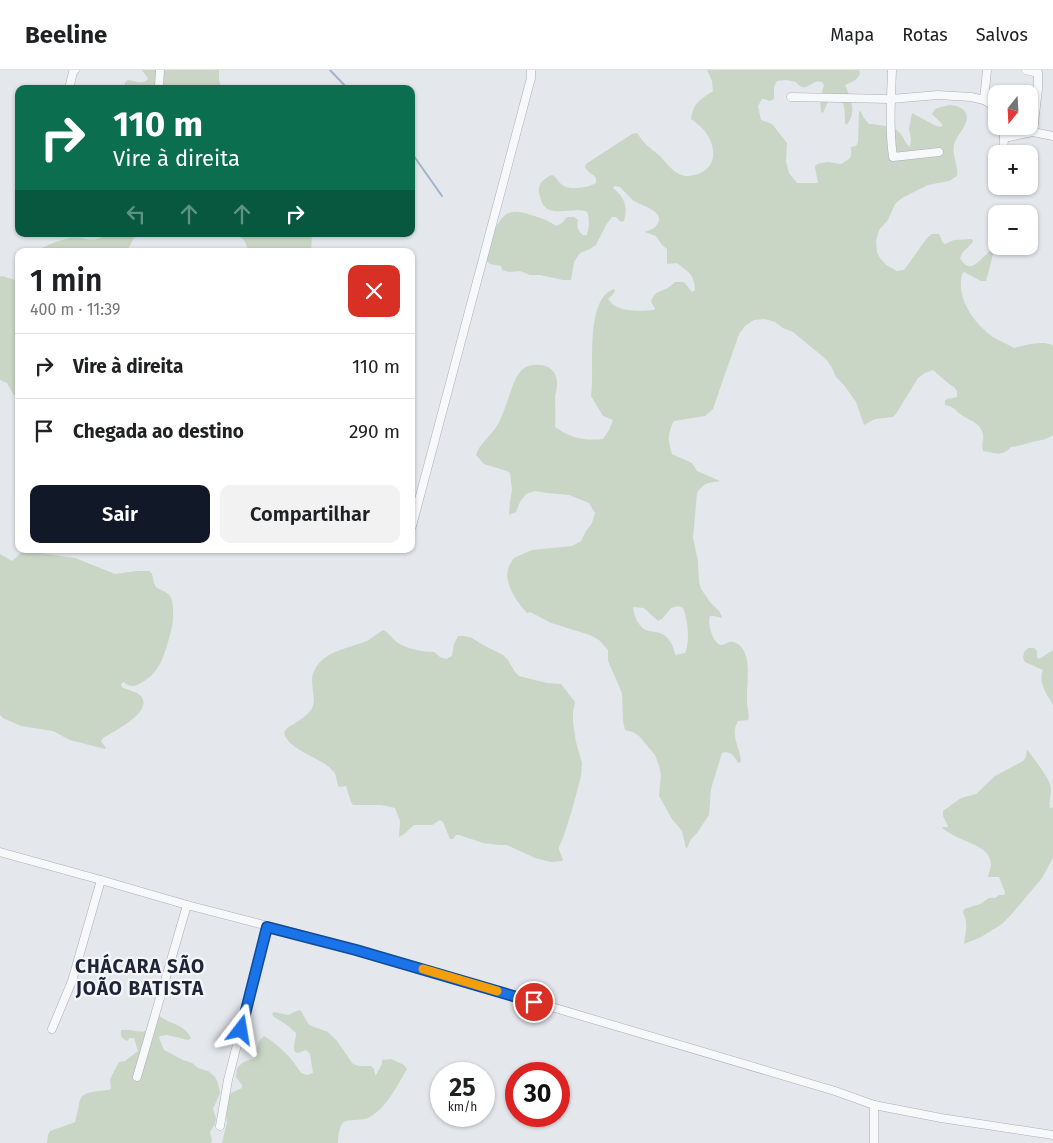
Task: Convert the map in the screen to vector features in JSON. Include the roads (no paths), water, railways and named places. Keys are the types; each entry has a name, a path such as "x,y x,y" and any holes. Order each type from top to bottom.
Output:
{"street":[{"path":"70,85 75,70"},
{"path":"159,85 160,70"},
{"path":"415,515 529,87 531,70"},
{"path":"892,70 890,99 893,157 939,152"},
{"path":"984,100 987,70"},
{"path":"1026,70 1038,73 1038,85"},
{"path":"791,97 890,99 938,95 972,97 988,102"},
{"path":"1038,133 1053,136"},
{"path":"1004,135 1004,145"},
{"path":"1004,138 1018,135"},
{"path":"0,852 186,905 356,950 835,1091 874,1105 941,1118 1053,1135"},
{"path":"52,1029 72,981 101,880"},
{"path":"137,1077 186,905"},
{"path":"220,1126 228,1080 267,927"},
{"path":"874,1105 874,1143"}],"waterway":[{"path":"330,70 344,85"},
{"path":"415,158 442,196"}],"district":[{"name":"CHÁCARA SÃO JOÃO BATISTA","path":"140,977"}]}
